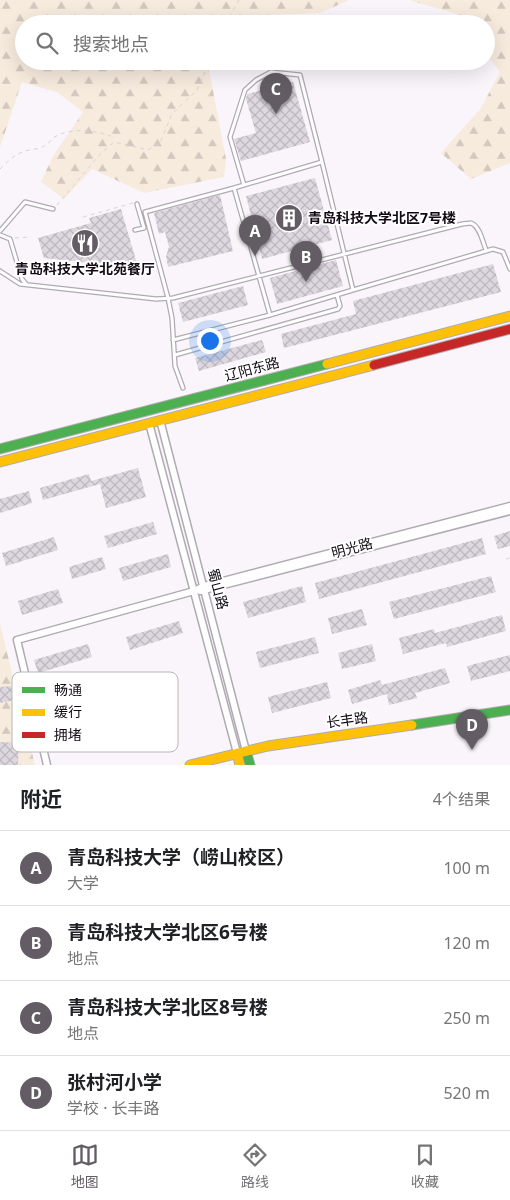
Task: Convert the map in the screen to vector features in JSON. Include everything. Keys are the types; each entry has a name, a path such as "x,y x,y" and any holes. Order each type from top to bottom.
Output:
{"main road":[{"name":"辽阳东路","path":"0,449 510,316"},
{"name":"辽阳东路","path":"0,462 510,329"},
{"name":"长丰路","path":"190,765 268,746 510,710"},
{"name":"蜀山路","path":"246,751 250,765"},
{"name":"蜀山路","path":"237,753 240,765"}],"street":[{"name":"蜀山路","path":"160,420 246,751"},
{"name":"蜀山路","path":"150,423 237,753"},
{"name":"明光路","path":"24,672 16,640 510,506"},
{"name":"明光路","path":"204,588 510,511"},
{"name":"明光路","path":"44,752 47,765"}],"lane":[{"path":"244,185 230,138 245,90 256,80 271,72 300,75 353,290"},
{"path":"183,388 175,366 172,318 168,298 145,212 322,162"},
{"path":"234,188 270,315"},
{"path":"26,284 22,279 10,239 0,233 25,202 53,209"},
{"path":"134,230 144,228 138,204"},
{"path":"0,271 13,280 26,284 146,298 173,298 471,223 478,229 486,250"},
{"path":"174,340 270,315 486,250 493,249 503,252 510,269"},
{"path":"174,355 338,309 340,306 336,295"}],"path":[{"path":"230,15 239,0"},
{"path":"53,209 101,153 114,142 148,150 160,143 172,114 196,90 206,70"},
{"path":"0,169 16,154 45,146 54,138 64,134 77,131 91,131 111,136"},
{"path":"83,217 132,202 138,204"},
{"path":"10,239 30,237"},
{"path":"506,559 510,558"}],"green space":[{"path":"0,0 349,0 320,13 266,15 15,15 15,70 209,70 226,159 224,177 144,193 92,169 64,199 41,182 53,156 83,112 57,92 22,82 0,147"},
{"path":"409,0 510,0 510,163 471,179 441,153 481,108 500,72 495,66 495,15 457,14"},
{"path":"0,624 12,672 12,752 32,752 35,765 0,765"}],"building":[{"path":"293,82 310,142 241,161 234,139 256,133 246,99 247,94"},
{"name":"青岛科技大学北区7号楼","path":"315,178 332,240 262,259 246,196"},
{"path":"220,195 233,251 168,267 166,256 169,247 165,232 159,234 154,213"},
{"name":"青岛科技大学北苑餐厅","path":"121,209 138,267 105,277 101,264 44,258 38,238 91,223 89,218"},
{"path":"336,260 343,286 277,304 270,278"},
{"path":"493,264 501,292 284,348 281,334 356,314 353,301"},
{"path":"243,286 248,305 183,322 178,303"},
{"path":"262,340 266,352 199,371 195,358"},
{"path":"138,468 146,497 106,508 100,484 43,500 40,488 89,474 91,481"},
{"path":"29,491 32,503 0,513 0,499"},
{"path":"153,522 157,534 108,548 104,536"},
{"path":"510,531 510,546 498,549 494,536"},
{"path":"54,537 58,550 6,566 2,553"},
{"path":"482,538 486,554 319,599 315,583"},
{"path":"168,554 171,567 123,581 119,568"},
{"path":"102,557 106,569 72,579 69,567"},
{"path":"491,576 496,592 394,619 389,602"},
{"path":"302,586 306,602 248,618 243,602"},
{"path":"58,589 63,603 22,615 18,601"},
{"path":"362,609 367,625 332,634 328,618"},
{"path":"502,615 506,631 447,647 446,643 403,654 399,638 434,629 435,633"},
{"path":"179,621 183,633 130,650 126,637"},
{"path":"315,637 319,653 260,668 256,652"},
{"path":"88,644 92,657 41,672 38,672 34,660"},
{"path":"372,644 376,661 342,669 338,653"},
{"path":"510,655 510,671 471,681 467,666"},
{"path":"445,668 450,683 415,693 417,698 389,705 387,694 352,704 348,690 380,680 382,685"},
{"path":"327,682 331,698 272,713 268,697"},
{"path":"11,686 12,700 0,703 0,687"},
{"path":"0,742 12,743 12,752 19,752 18,765 0,765"}],"traffic: fast":[{"path":"0,449 327,364"},
{"path":"412,725 510,710"},
{"path":"246,751 250,765"}],"traffic: slow":[{"path":"327,364 510,316"},
{"path":"0,462 374,365"},
{"path":"190,765 268,746 412,725"},
{"path":"237,753 240,765"}],"traffic: jam":[{"path":"374,365 510,329"}],"place":[{"name":"青岛科技大学北区8号楼","path":"276,114"},
{"name":"青岛科技大学北区7号楼","path":"289,218"},
{"name":"青岛科技大学北苑餐厅","path":"85,243"},
{"name":"青岛科技大学（崂山校区）","path":"255,256"},
{"name":"青岛科技大学北区6号楼","path":"306,282"},
{"name":"张村河小学","path":"472,750"}]}
